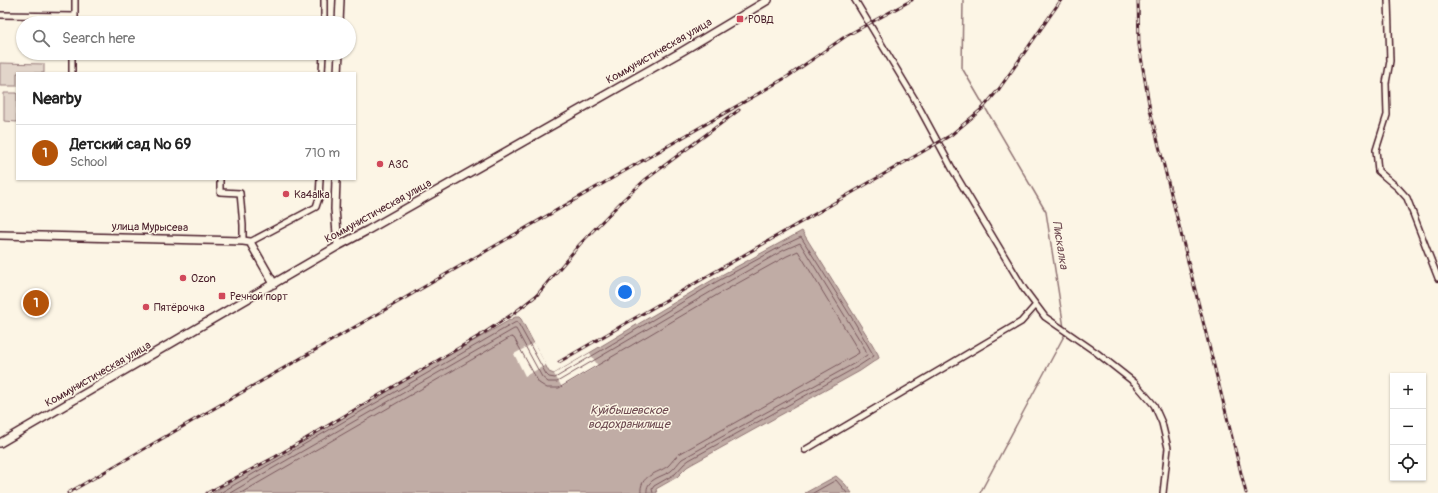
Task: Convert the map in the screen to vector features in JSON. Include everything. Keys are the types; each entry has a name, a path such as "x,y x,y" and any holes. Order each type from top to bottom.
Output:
{"main road":[{"path":"339,16 340,0"},
{"name":"Коммунистическая улица","path":"0,443 338,246 644,73 768,0"},
{"path":"338,72 339,60"},
{"path":"336,180 335,209 338,246"},
{"name":"улица Мурысева","path":"0,235 250,242"},
{"path":"250,242 274,284"}],"street":[{"path":"0,15 75,16 75,0"},
{"path":"324,0 324,16"},
{"path":"855,0 914,98 954,172 1024,289 1045,317 1097,353 1135,383 1154,405 1162,423 1168,448 1163,493"},
{"path":"1388,0 1390,61 1386,83 1387,115 1376,150 1378,171 1407,198 1438,278"},
{"path":"72,60 72,72"},
{"path":"322,72 323,60"},
{"path":"220,180 220,192 240,193 243,241"},
{"path":"250,242 316,207 319,198 320,180"},
{"path":"805,450 1021,322 1036,305"}],"shaded area":[{"path":"0,63 44,64 44,72 16,72 16,86 0,86"},
{"path":"4,93 16,93 16,122 4,121"}],"water":[{"name":"Куйбышевское водохранилище","path":"802,231 871,342 879,358 860,371 687,467 677,477 656,489 657,493 212,493 515,317 519,317 521,319 549,372 554,374 714,279"},
{"path":"836,476 852,493 805,493"}],"pier":[{"path":"534,343 546,365 525,376 514,354"},
{"path":"590,353 598,366 562,387 554,374"}],"waterway":[{"name":"Пискалка","path":"963,0 962,68 1046,212 1064,328"},
{"name":"Пискалка","path":"980,493 1065,334"}],"railway":[{"path":"68,493 787,77 846,36 912,0"},
{"path":"559,362 951,135 983,108 999,89 1061,0"},
{"path":"1138,0 1139,45 1150,110 1246,493"},
{"path":"207,493 275,457 484,333 514,313 537,295 580,244 645,180 739,110"}],"place":[{"name":"РОВД","path":"740,19"},
{"name":"АЗС","path":"380,164"},
{"name":"Ka4alka","path":"286,194"},
{"name":"Ozon","path":"183,278"},
{"name":"Речной порт","path":"222,296"},
{"name":"Детский сад № 69","path":"36,303"},
{"name":"Пятёрочка","path":"146,307"}]}
